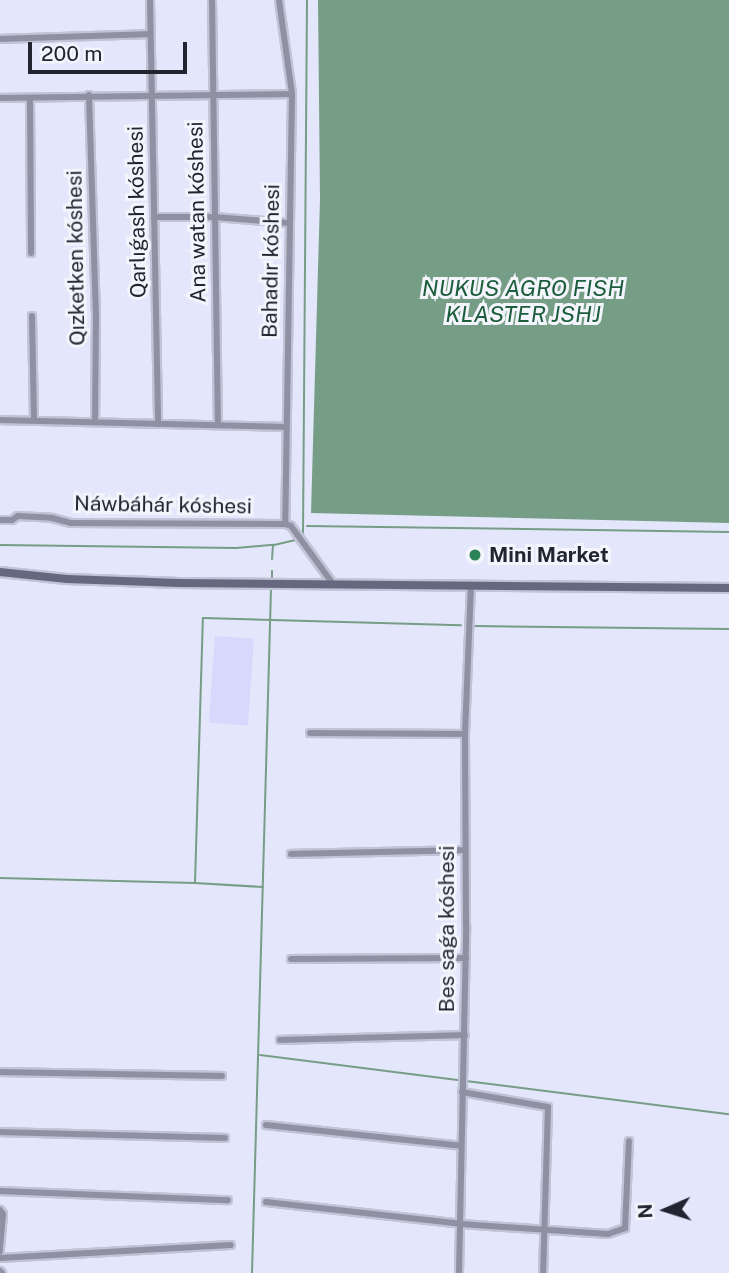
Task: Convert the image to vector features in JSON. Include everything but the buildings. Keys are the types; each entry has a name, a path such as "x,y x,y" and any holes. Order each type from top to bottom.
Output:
{"main road":[{"path":"0,572 68,579 293,584 729,588"}],"street":[{"name":"Qarlıǵash kóshesi","path":"150,0 158,424"},
{"name":"Ana watan kóshesi","path":"212,0 218,424"},
{"name":"Bahadır kóshesi","path":"279,0 292,94 285,524"},
{"path":"0,39 150,34"},
{"path":"0,98 292,94"},
{"name":"Qızketken kóshesi","path":"89,95 96,313 95,421"},
{"path":"30,98 31,253"},
{"path":"154,217 214,217 289,223"},
{"path":"32,316 34,420"},
{"path":"0,420 286,427"},
{"name":"Náwbáhár kóshesi","path":"0,520 12,520 18,516 71,523 285,524"},
{"path":"285,524 291,526 333,584"},
{"name":"Bes saǵa kóshesi","path":"459,1273 466,958 465,734 471,585"},
{"path":"310,733 465,734"},
{"path":"291,854 465,850"},
{"path":"291,959 466,958"},
{"path":"280,1040 465,1035"},
{"path":"0,1072 222,1076"},
{"path":"462,1092 548,1107 543,1273"},
{"path":"266,1125 461,1146"},
{"path":"0,1132 225,1138"},
{"path":"266,1202 461,1224 608,1234 625,1228 629,1141"},
{"path":"0,1191 228,1200"},
{"path":"0,1210 3,1214 0,1252"},
{"path":"0,1258 231,1245"}],"shaded area":[{"path":"215,636 254,639 248,726 209,723"}],"water":[{"name":"NUKUS AGRO FISH KLASTER JSHJ","path":"318,0 729,0 729,523 311,513 320,199"}],"waterway":[{"path":"303,533 307,0"},
{"path":"307,526 729,532"},
{"path":"274,545 295,540"},
{"path":"0,545 236,548 273,545 272,559"},
{"path":"272,571 272,579"},
{"path":"252,1273 271,588"},
{"path":"0,878 195,883 203,618 461,625"},
{"path":"474,626 729,629"},
{"path":"195,883 263,887"},
{"path":"260,1055 459,1080"},
{"path":"466,1081 729,1114"}],"place":[{"name":"Mini Market","path":"475,555"}]}
